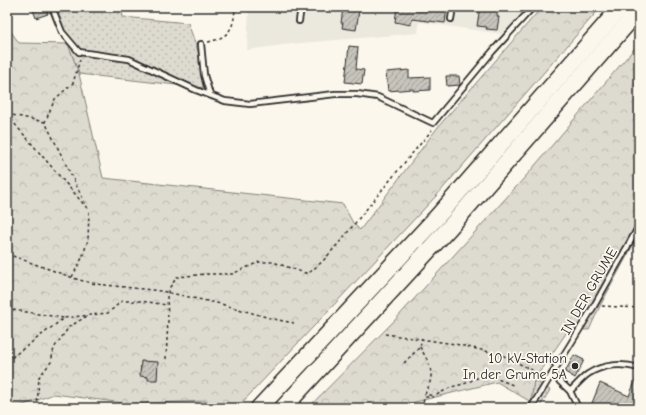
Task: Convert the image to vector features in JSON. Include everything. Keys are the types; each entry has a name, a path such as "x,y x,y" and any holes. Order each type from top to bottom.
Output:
{"highway":[{"path":"259,408 431,223 621,7"},
{"path":"283,408 449,228 639,10"}],"lane":[{"path":"52,7 62,32 79,52 129,59 196,90 225,101 250,104 336,94 357,94 378,97 433,123 492,52 533,7"},
{"path":"299,21 301,7"},
{"path":"451,19 453,7"},
{"path":"201,44 204,74 210,95"},
{"name":"IN DER GRUME","path":"531,408 594,306 639,226"},
{"path":"551,361 557,365"},
{"path":"570,391 587,375 597,369 610,365 622,365 639,368"},
{"path":"552,374 570,391 578,408"}],"path":[{"path":"201,44 218,40 229,33 234,20 235,7"},
{"path":"45,122 55,99 73,83 82,52"},
{"path":"7,114 45,122"},
{"path":"7,114 90,211"},
{"path":"45,122 90,211 88,240 82,258 72,277"},
{"path":"166,359 168,321 167,293 177,277 206,274 232,274 259,262 274,262 305,274 310,272 323,261 338,244 432,131 433,123"},
{"path":"7,254 72,277 106,286 157,291 221,304 273,319 294,323"},
{"path":"7,309 64,318 108,313 122,300 167,305"},
{"path":"594,306 639,308"},
{"path":"37,408 38,377 51,362 54,348 69,327 89,315"},
{"path":"7,361 64,318"},
{"path":"384,334 422,338 502,355 534,371 548,381"},
{"path":"404,363 420,348 422,338"},
{"path":"420,348 431,368 432,374 425,394 433,397"},
{"path":"421,408 425,397 433,397 451,387 464,384 477,378 492,377 513,385"}],"shaded area":[{"path":"249,7 528,7 502,34 419,22 418,33 290,44 247,50"}],"green space":[{"path":"54,7 121,7 123,17 188,23 199,54 203,88 79,74"},
{"path":"542,7 601,7 437,195 237,408 204,408 206,401 131,404 54,394 15,408 7,408 7,26 19,43 68,44 79,74 103,178 343,204 353,223 360,230 438,127"},
{"path":"639,43 639,234 600,306 589,330 569,329 534,380 531,402 497,382 396,408 308,408 394,321 526,176"},
{"path":"534,380 550,390 539,408 527,408 531,402"}],"building":[{"path":"32,7 45,7 48,14 36,18"},
{"path":"397,7 425,10 426,7 447,7 445,23 412,19 411,25 395,22"},
{"path":"480,7 498,7 497,16 499,17 497,30 477,26"},
{"path":"343,8 359,11 356,30 342,28 343,23 341,23"},
{"path":"349,46 358,47 356,69 364,70 362,84 345,82"},
{"path":"409,70 409,78 430,77 430,90 413,91 413,89 388,91 386,72"},
{"path":"446,76 459,76 460,85 447,86"},
{"name":"10 kV-Station In der Grume 5A","path":"574,355 584,360 575,378 565,372"},
{"path":"141,361 158,362 157,380 148,380 148,377 140,376"},
{"path":"639,372 639,408 590,408 600,383 629,396"}],"place":[{"name":"10 kV-Station In der Grume 5A","path":"575,366"}]}
